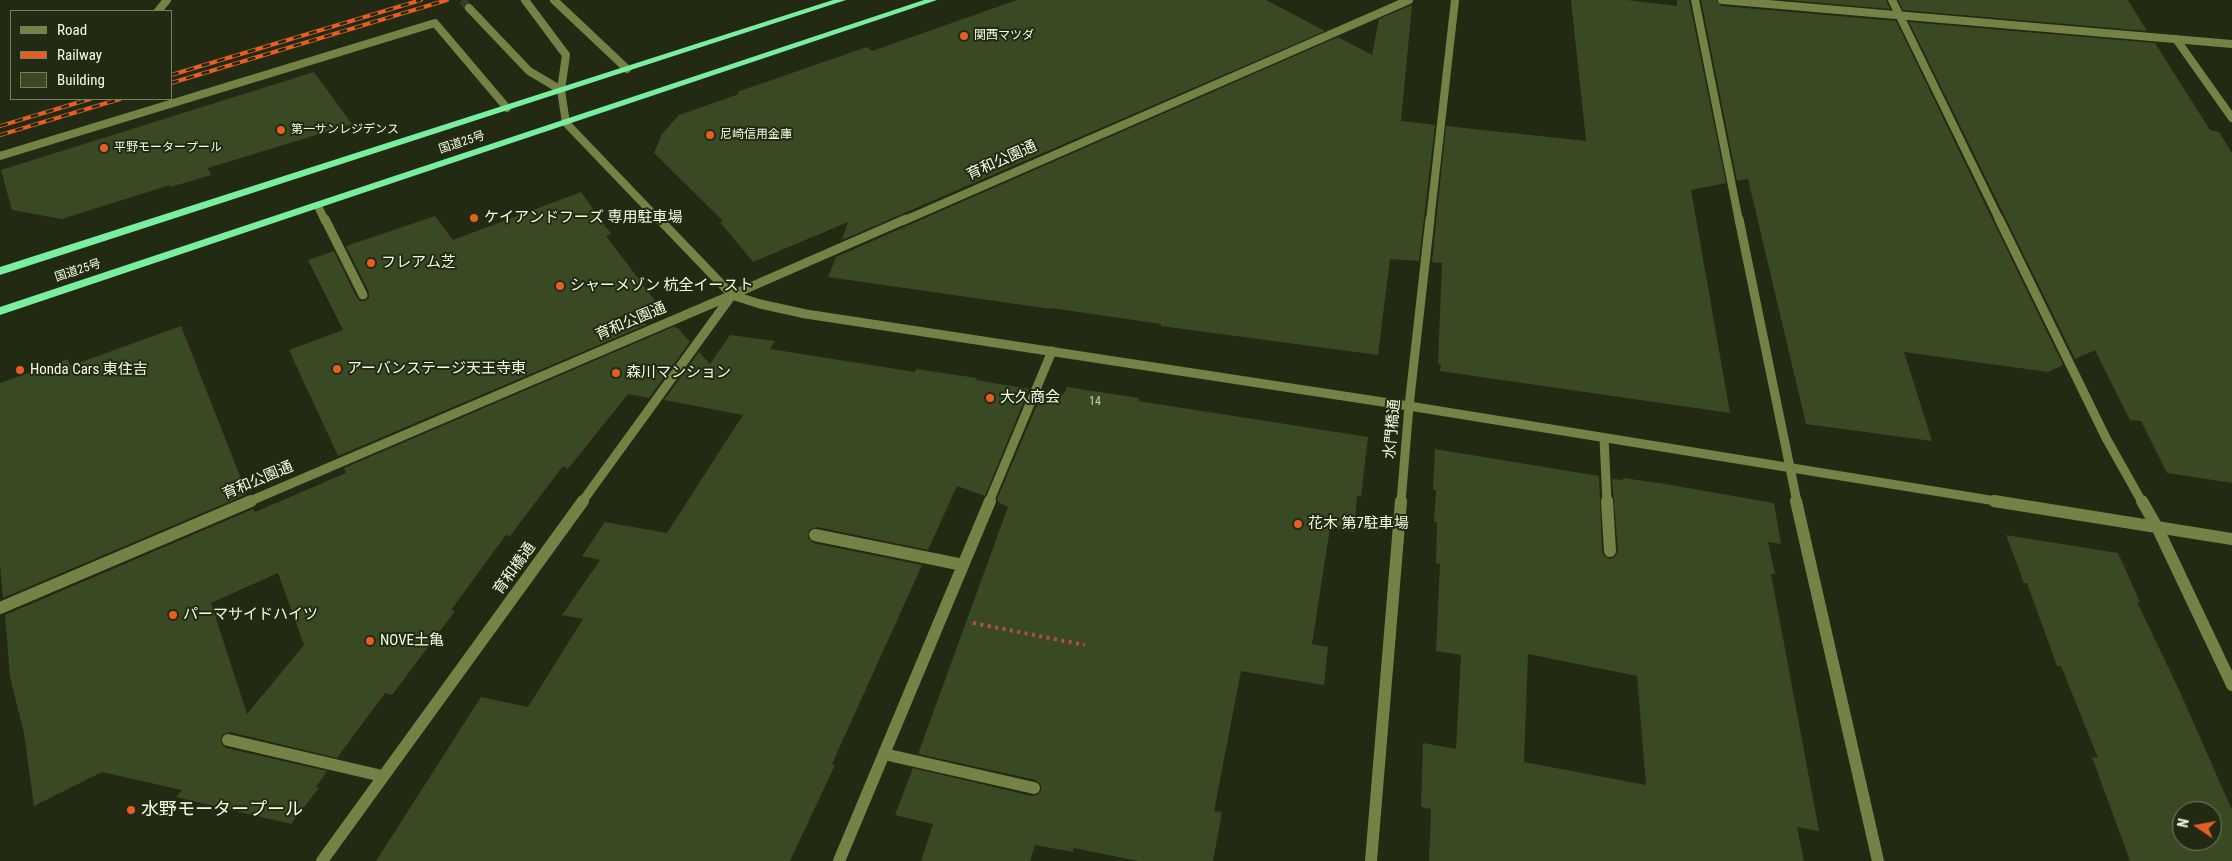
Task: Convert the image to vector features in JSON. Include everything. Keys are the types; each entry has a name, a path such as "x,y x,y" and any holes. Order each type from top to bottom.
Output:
{"highway":[{"name":"国道25号","path":"0,271 842,0"},
{"name":"国道25号","path":"0,311 933,0"}],"street":[{"path":"525,0 566,55 561,90 566,123 732,295 760,304 806,314 1409,406 2232,540"},
{"path":"554,0 627,69"},
{"name":"育和公園通","path":"0,608 732,295 1409,0"},
{"name":"水門橋通","path":"1371,861 1409,406 1455,0"},
{"path":"1695,0 1789,468 1878,861"},
{"path":"1722,0 2232,44"},
{"path":"1892,0 2106,438 2158,528 2232,685"},
{"path":"469,8 529,71 561,90"},
{"path":"0,156 435,23 506,108"},
{"path":"2176,39 2232,118"},
{"path":"318,206 363,295"},
{"name":"育和橋通","path":"322,861 732,295"},
{"path":"839,861 1052,351"},
{"path":"1604,438 1610,551"},
{"path":"815,535 963,565"},
{"path":"228,740 382,776"},
{"path":"884,754 1034,788"}],"path":[{"path":"941,617 1085,645"}],"building":[{"path":"1017,0 1266,0 1325,31 842,240 848,222 753,262 720,222 723,221 654,153 662,134 679,115 739,94 737,92 867,47 872,51"},
{"path":"1571,0 1627,0 1677,6 1677,0 1689,0 1726,183 1691,190 1730,413 1440,371 1441,364 1438,363 1442,263 1432,262 1446,126 1586,141"},
{"path":"1701,0 1716,0 1722,6 1896,21 2063,365 2048,372 1904,352 1932,441 1806,424 1748,179 1737,181"},
{"path":"1787,0 1886,0 1890,9"},
{"path":"1898,0 2128,0 2147,31 1903,10"},
{"path":"1412,5 1401,121 1435,125 1419,261 1390,259 1378,355 1161,326 1161,324 828,277 836,257 1338,37 1372,55 1379,19"},
{"path":"1909,22 2155,43 2210,130 2219,132 2232,153 2232,483 2167,473 2141,421 2130,420 2095,350 2075,359"},
{"path":"314,72 352,124 208,168 211,175 171,187 170,185 62,219 12,210 1,170"},
{"path":"581,192 611,234 606,236 656,302 615,319 648,324 338,456 289,350 343,330 308,260 334,251 357,298 360,301 365,301 369,298 369,292 346,246 435,216 453,240"},
{"path":"181,326 247,494 3,598 0,563 0,383 68,359 70,366"},
{"path":"673,327 678,328 690,342 649,398 628,394 568,469 563,466 510,536 506,535 451,610 455,611 392,695 385,693 337,758 230,732 222,735 221,743 226,748 327,771 316,787 319,788 291,824 176,797 182,790 102,772 34,806 24,733 10,677 5,615 253,509 255,512 346,473 344,468","holes":["278,573 304,645 247,714 211,603"]},
{"path":"730,335 775,341 770,349 915,372 916,369 977,378 976,380 1029,389 985,496 957,486 928,550 817,527 809,530 808,538 813,543 922,565 832,764 835,765 790,861 376,861 481,697 528,707 583,619 562,615 600,560 582,556 605,522 667,533 743,415 664,400 699,352 710,364"},
{"path":"1067,387 1139,398 1138,401 1368,437 1361,497 1357,496 1354,532 1330,528 1312,644 1328,647 1324,685 1241,671 1214,811 1222,812 1213,861 1138,861 1074,848 1073,852 1035,845 1030,861 921,861 933,824 895,815 913,768 1032,796 1037,795 1041,790 1041,785 1036,780 918,754 1008,507 998,502 997,499 1043,391 1064,394"},
{"path":"1435,449 1599,476 1602,551 1604,556 1610,559 1615,557 1618,551 1612,479 1623,480 1623,478 1665,484 1774,503 1781,544 1768,542 1775,574 1771,574 1819,831 1797,827 1804,861 1429,861 1431,809 1421,807 1423,743 1456,749 1461,655 1436,651 1440,564 1436,563 1437,522 1434,522 1436,490 1433,490","holes":["1528,654 1637,676 1646,785 1524,762"]},
{"path":"2006,535 2118,553 2140,602 2137,602 2180,692 2232,810 2232,861 2130,861 2092,757 2098,758 2061,666 2057,666 2027,583 2024,583"}],"tunnel":[{"path":"462,0 469,8"}],"railway":[{"path":"172,75 421,0"},
{"path":"172,83 447,0"},
{"path":"0,126 87,100"},
{"path":"0,135 117,100"}],"place":[{"name":"関西マツダ","path":"964,36"},
{"name":"第一サンレジデンス","path":"281,130"},
{"name":"尼崎信用金庫","path":"710,135"},
{"name":"平野モータープール","path":"104,148"},
{"name":"ケイアンドフーズ 専用駐車場","path":"474,218"},
{"name":"フレアム芝","path":"371,263"},
{"name":"シャーメゾン 杭全イースト","path":"560,286"},
{"name":"アーバンステージ天王寺東","path":"337,369"},
{"name":"Honda Cars 東住吉","path":"20,370"},
{"name":"森川マンション","path":"616,373"},
{"name":"大久商会","path":"990,398"},
{"name":"花木 第7駐車場","path":"1298,524"},
{"name":"パーマサイドハイツ","path":"173,615"},
{"name":"NOVE土亀","path":"370,641"},
{"name":"水野モータープール","path":"131,810"}]}
